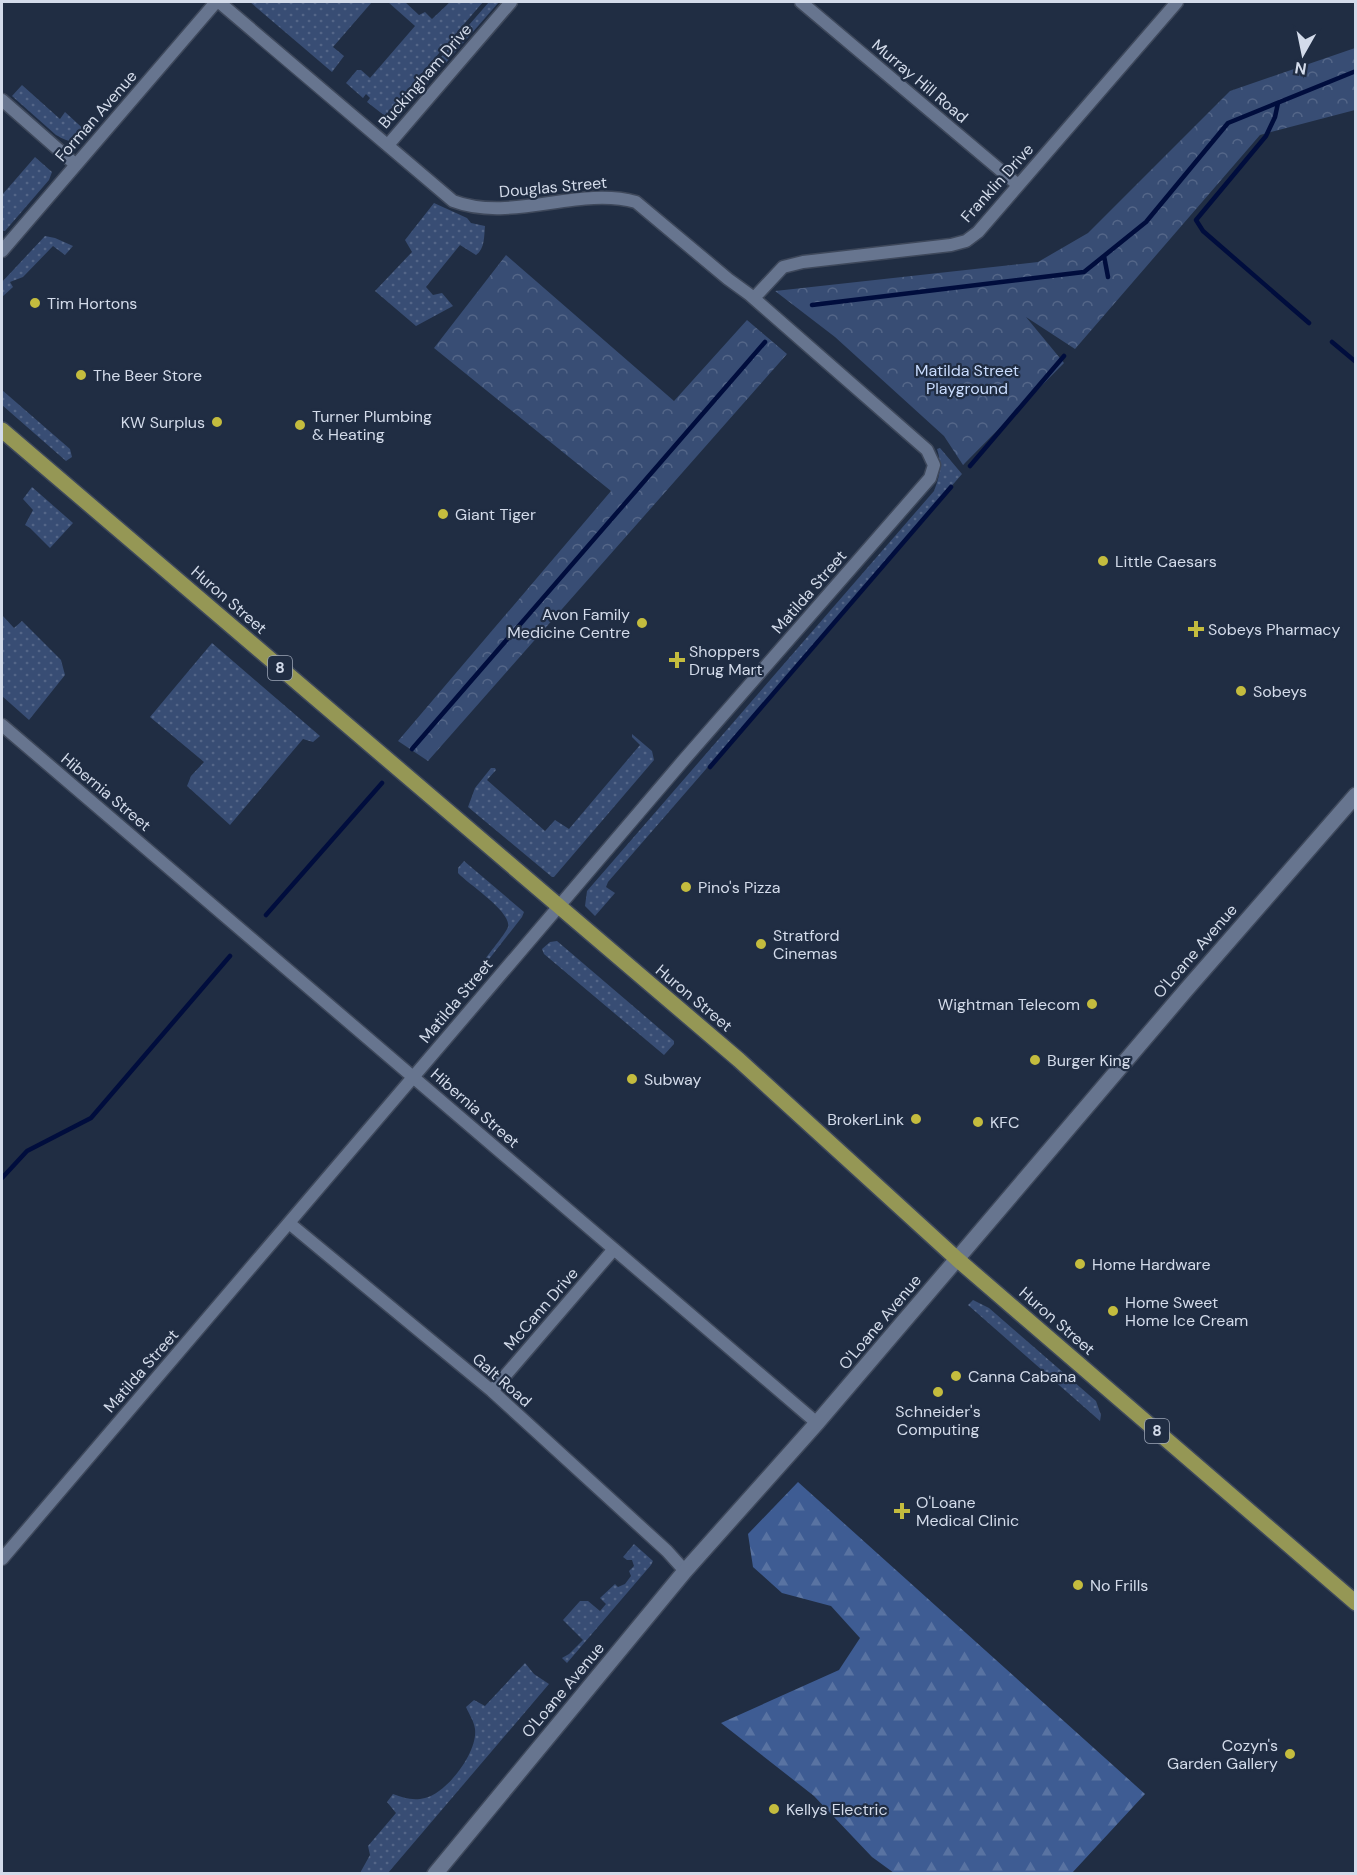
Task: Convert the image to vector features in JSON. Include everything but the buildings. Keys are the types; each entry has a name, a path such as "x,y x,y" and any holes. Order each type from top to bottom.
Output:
{"main road":[{"name":"Huron Street","path":"2,430 739,1060 957,1259 1356,1603"},
{"name":"O'Loane Avenue","path":"435,1874 685,1571 817,1423 1186,990 1356,795"}],"street":[{"name":"Douglas Street","path":"217,2 453,201 465,206 493,209 600,198 621,198 636,202 681,241 754,298 927,450 934,465"},
{"name":"Forman Avenue","path":"2,251 217,2"},
{"name":"Buckingham Drive","path":"388,145 511,2"},
{"name":"Murray Hill Road","path":"801,2 1018,185"},
{"name":"Franklin Drive","path":"754,298 783,267 803,262 951,244 966,240 978,232 1177,2"},
{"path":"2,100 76,165"},
{"name":"Matilda Street","path":"2,1558 682,762 930,478 934,465"},
{"name":"Hibernia Street","path":"2,725 817,1423"},
{"name":"Galt Road","path":"289,1222 492,1391 667,1551 685,1571"},
{"name":"McCann Drive","path":"492,1391 614,1249"}],"green space":[{"path":"250,2 372,2 333,47 344,56 332,72"},
{"path":"388,2 405,2 419,15 425,12 432,19 450,2 483,2 385,116 367,102 370,98 366,94 363,98 346,83 357,70 361,70 370,78 415,26"},
{"path":"489,2 499,2 396,120 390,123 388,118 410,93 413,95 417,90 415,87"},
{"name":"Matilda Street Playground","path":"1355,48 1355,110 1260,135 1075,349 1026,317 1064,363 963,465 944,436 835,337 775,291 1038,262 1088,233 1230,91"},
{"path":"22,85 60,119 65,112 89,134 73,142 56,135 12,96"},
{"path":"35,157 52,172 49,180 5,231 2,230 2,195"},
{"path":"434,203 467,218 471,223 485,226 484,242 476,255 460,245 426,287 433,295 442,293 453,306 416,326 375,291 412,252 405,240"},
{"path":"45,236 73,246 65,255 53,246 23,277 10,282 13,287 2,297 2,282"},
{"path":"506,255 674,401 747,320 787,354 428,761 398,741 611,491 434,348"},
{"path":"2,390 70,449 72,457 66,461 2,405"},
{"path":"940,448 962,474 608,882 606,887 615,893 595,916 585,906 587,891 934,491 940,470 937,449"},
{"path":"32,487 73,523 50,548 25,525 33,510 23,499"},
{"path":"2,615 14,628 22,621 61,660 65,675 29,720 2,696"},
{"path":"212,643 320,736 313,742 303,739 230,825 187,786 191,776 204,762 150,717"},
{"path":"632,734 652,751 654,760 554,877 468,807 475,788 491,768 495,768 496,770 487,780 545,831 555,820 569,829 640,745"},
{"path":"464,861 524,912 486,963 486,958 507,930 507,921 497,906 458,873 458,868"},
{"path":"557,941 674,1041 664,1055 544,954 542,949 550,942"},
{"path":"973,1300 989,1308 1096,1401 1101,1415 1100,1421 968,1305"},
{"path":"798,1482 1145,1794 1072,1873 894,1873 872,1857 814,1796 721,1723 839,1670 860,1638 831,1606 782,1593 753,1567 748,1534"},
{"path":"634,1544 653,1561 651,1565 567,1663 562,1658 583,1640 563,1620 580,1601 588,1601 600,1611 606,1604 600,1598 615,1584 618,1587 625,1584 631,1576 629,1571 634,1566 632,1560 623,1557"},
{"path":"525,1663 534,1674 549,1684 388,1873 360,1873 370,1855 368,1846 396,1813 387,1802 393,1794 409,1799 425,1798 443,1788 459,1770 472,1749 475,1729 466,1707 474,1700 485,1706"}],"waterway":[{"path":"812,305 1084,272 1146,222 1228,123 1356,71"},
{"path":"1278,103 1275,117 1266,136 1196,220 1203,231 1309,323"},
{"path":"1104,256 1108,277"},
{"path":"412,749 765,342"},
{"path":"1332,342 1356,362"},
{"path":"970,466 1064,356"},
{"path":"710,767 951,487"},
{"path":"266,915 382,783"},
{"path":"2,1178 27,1151 91,1118 230,956"}],"place":[{"name":"Tim Hortons","path":"35,303"},
{"name":"The Beer Store","path":"81,375"},
{"name":"KW Surplus","path":"217,422"},
{"name":"Turner Plumbing & Heating","path":"300,425"},
{"name":"Giant Tiger","path":"443,514"},
{"name":"Little Caesars","path":"1103,561"},
{"name":"Avon Family Medicine Centre","path":"642,623"},
{"name":"Sobeys Pharmacy","path":"1196,629"},
{"name":"Shoppers Drug Mart","path":"677,660"},
{"name":"Sobeys","path":"1241,691"},
{"name":"Pino's Pizza","path":"686,887"},
{"name":"Stratford Cinemas","path":"761,944"},
{"name":"Wightman Telecom","path":"1092,1004"},
{"name":"Burger King","path":"1035,1060"},
{"name":"Subway","path":"632,1079"},
{"name":"BrokerLink","path":"916,1119"},
{"name":"KFC","path":"978,1122"},
{"name":"Home Hardware","path":"1080,1264"},
{"name":"Home Sweet Home Ice Cream","path":"1113,1311"},
{"name":"Canna Cabana","path":"956,1376"},
{"name":"Schneider's Computing","path":"938,1392"},
{"name":"O'Loane Medical Clinic","path":"902,1511"},
{"name":"No Frills","path":"1078,1585"},
{"name":"Cozyn's Garden Gallery","path":"1290,1754"},
{"name":"Kellys Electric","path":"774,1809"}]}
